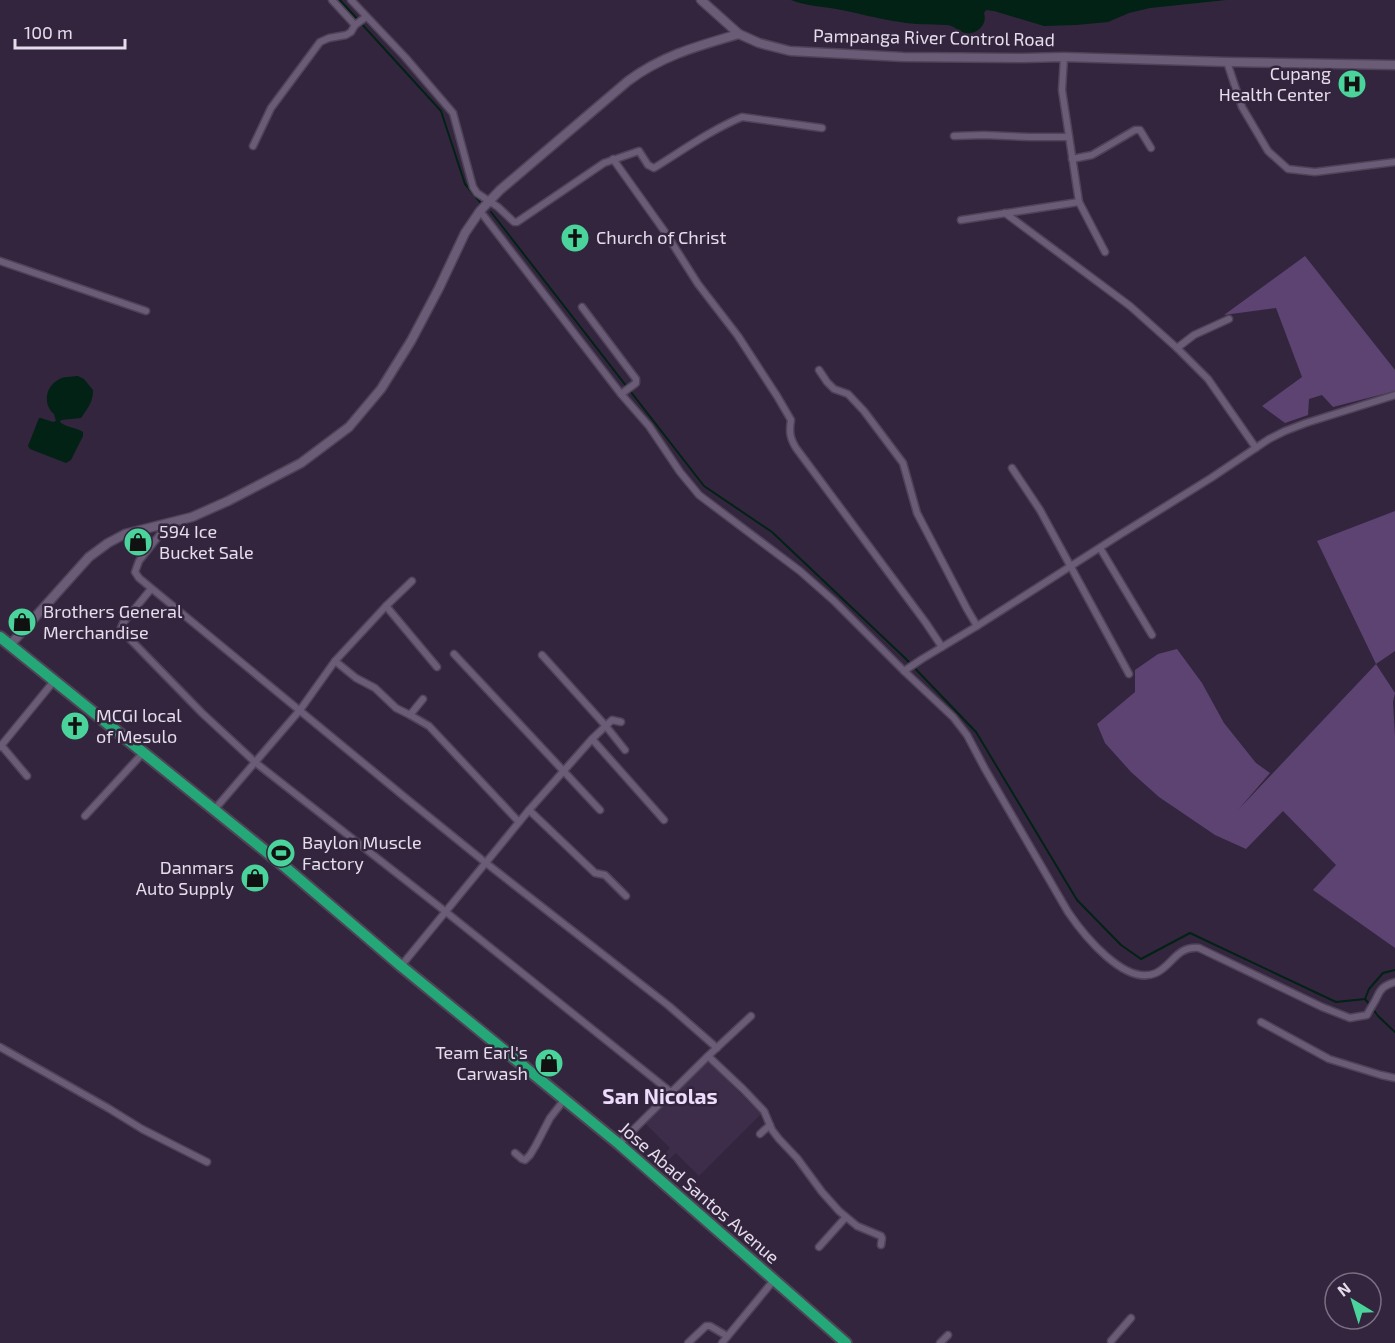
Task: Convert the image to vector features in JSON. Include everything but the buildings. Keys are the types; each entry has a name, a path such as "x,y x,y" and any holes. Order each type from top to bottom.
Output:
{"highway":[{"name":"Jose Abad Santos Avenue","path":"0,637 284,866 401,966 619,1144 846,1343"}],"main road":[{"path":"701,0 739,34"},
{"path":"9,645 89,557 108,543 125,534 192,517 228,501 301,463 349,427 381,389 411,341 465,233 489,201 641,71 660,60 739,34"},
{"name":"Pampanga River Control Road","path":"739,34 759,43 790,51 903,57 1064,57 1395,65"}],"street":[{"path":"332,0 356,24"},
{"path":"351,0 405,57 453,113 472,187 514,222 604,162 639,151 648,165 654,168 742,117 822,128"},
{"path":"253,146 272,108 320,42 346,35 365,17"},
{"path":"1064,57 1062,90 1079,202 1105,252"},
{"path":"1227,62 1242,107 1268,151 1288,169 1315,172 1395,162"},
{"path":"1072,159 1092,155 1135,130 1142,132 1151,148"},
{"path":"954,136 1069,137"},
{"path":"613,159 665,231 698,284 738,336 777,396 791,420 789,430 796,448 942,647"},
{"path":"961,220 1079,202"},
{"path":"480,211 649,426 685,479 699,495 800,571 953,717 967,735 1068,912 1102,953 1113,962 1134,973 1148,975 1157,972 1185,950 1192,947 1199,948 1350,1018 1367,1015 1380,990 1395,982"},
{"path":"1005,213 1130,306 1177,348 1208,379 1256,448"},
{"path":"0,261 146,311"},
{"path":"582,307 636,379 636,383 622,393"},
{"path":"1177,348 1194,335 1229,319"},
{"path":"819,370 834,389 848,394 864,411 903,463 917,513 977,626"},
{"path":"906,670 1269,439 1286,430 1395,395"},
{"path":"1012,468 1040,510 1129,674"},
{"path":"169,523 139,561 135,572 139,578 486,863 669,1006 717,1048"},
{"path":"1100,548 1152,635"},
{"path":"214,811 300,710 335,661 412,581"},
{"path":"151,589 121,628 202,713 256,763 672,1093"},
{"path":"386,606 437,667"},
{"path":"454,654 600,810"},
{"path":"542,655 625,750"},
{"path":"335,661 356,678 375,688 396,708 429,726 519,822"},
{"path":"27,776 0,746 54,681"},
{"path":"410,715 423,699"},
{"path":"401,966 529,810 591,739 612,720 621,722"},
{"path":"591,739 664,820"},
{"path":"85,816 142,753"},
{"path":"529,810 596,873 605,875 626,896"},
{"path":"619,1144 751,1016"},
{"path":"1262,1022 1329,1059 1395,1077"},
{"path":"0,1047 142,1128 207,1162"},
{"path":"708,1056 764,1111 779,1139 797,1158 822,1192 857,1226 881,1236 881,1245"},
{"path":"515,1152 525,1160 530,1155 550,1118 564,1100"},
{"path":"760,1134 770,1125"},
{"path":"819,1247 846,1217"},
{"path":"722,1343 774,1280"},
{"path":"1111,1342 1131,1318"},
{"path":"688,1343 706,1326 727,1336"},
{"path":"940,1343 948,1335"}],"shaded area":[{"path":"791,0 1226,0 1150,8 1129,13 1108,22 1076,25 1044,26 986,10 982,26 975,32 967,33 949,25 892,21"},
{"path":"1305,256 1395,370 1395,391 1333,407 1322,395 1309,399 1308,415 1285,423 1262,406 1302,377 1276,308 1224,315"},
{"path":"78,376 84,379 93,390 93,394 90,405 81,418 60,422 83,432 71,460 66,463 30,449 28,446 39,418 56,421 47,401 50,387 62,378"},
{"path":"1395,511 1395,651 1376,664 1317,541"},
{"path":"1177,649 1202,683 1224,723 1256,763 1270,773 1238,810 1376,664 1395,693 1393,702 1395,948 1313,890 1336,865 1283,811 1246,849 1215,835 1159,797 1131,772 1105,743 1097,724 1135,692 1135,670 1158,654"},
{"path":"707,1060 761,1114 699,1176 676,1153 658,1170 654,1165 670,1148 645,1123"}],"waterway":[{"path":"340,0 441,111 465,184 480,202"},
{"path":"491,212 704,486 772,532 905,658 976,732 1077,900 1121,945 1141,959 1190,933 1336,1002 1365,999 1369,989 1383,973 1395,970"},
{"path":"1365,999 1378,1016 1395,1032"}],"place":[{"name":"Cupang Health Center","path":"1352,84"},
{"name":"Church of Christ","path":"575,238"},
{"name":"594 Ice Bucket Sale","path":"138,542"},
{"name":"Brothers General Merchandise","path":"22,622"},
{"name":"MCGI local of Mesulo","path":"75,726"},
{"name":"Baylon Muscle Factory","path":"281,853"},
{"name":"Danmars Auto Supply","path":"255,878"},
{"name":"Team Earl's Carwash","path":"549,1063"}],"district":[{"name":"San Nicolas","path":"660,1097"}]}
